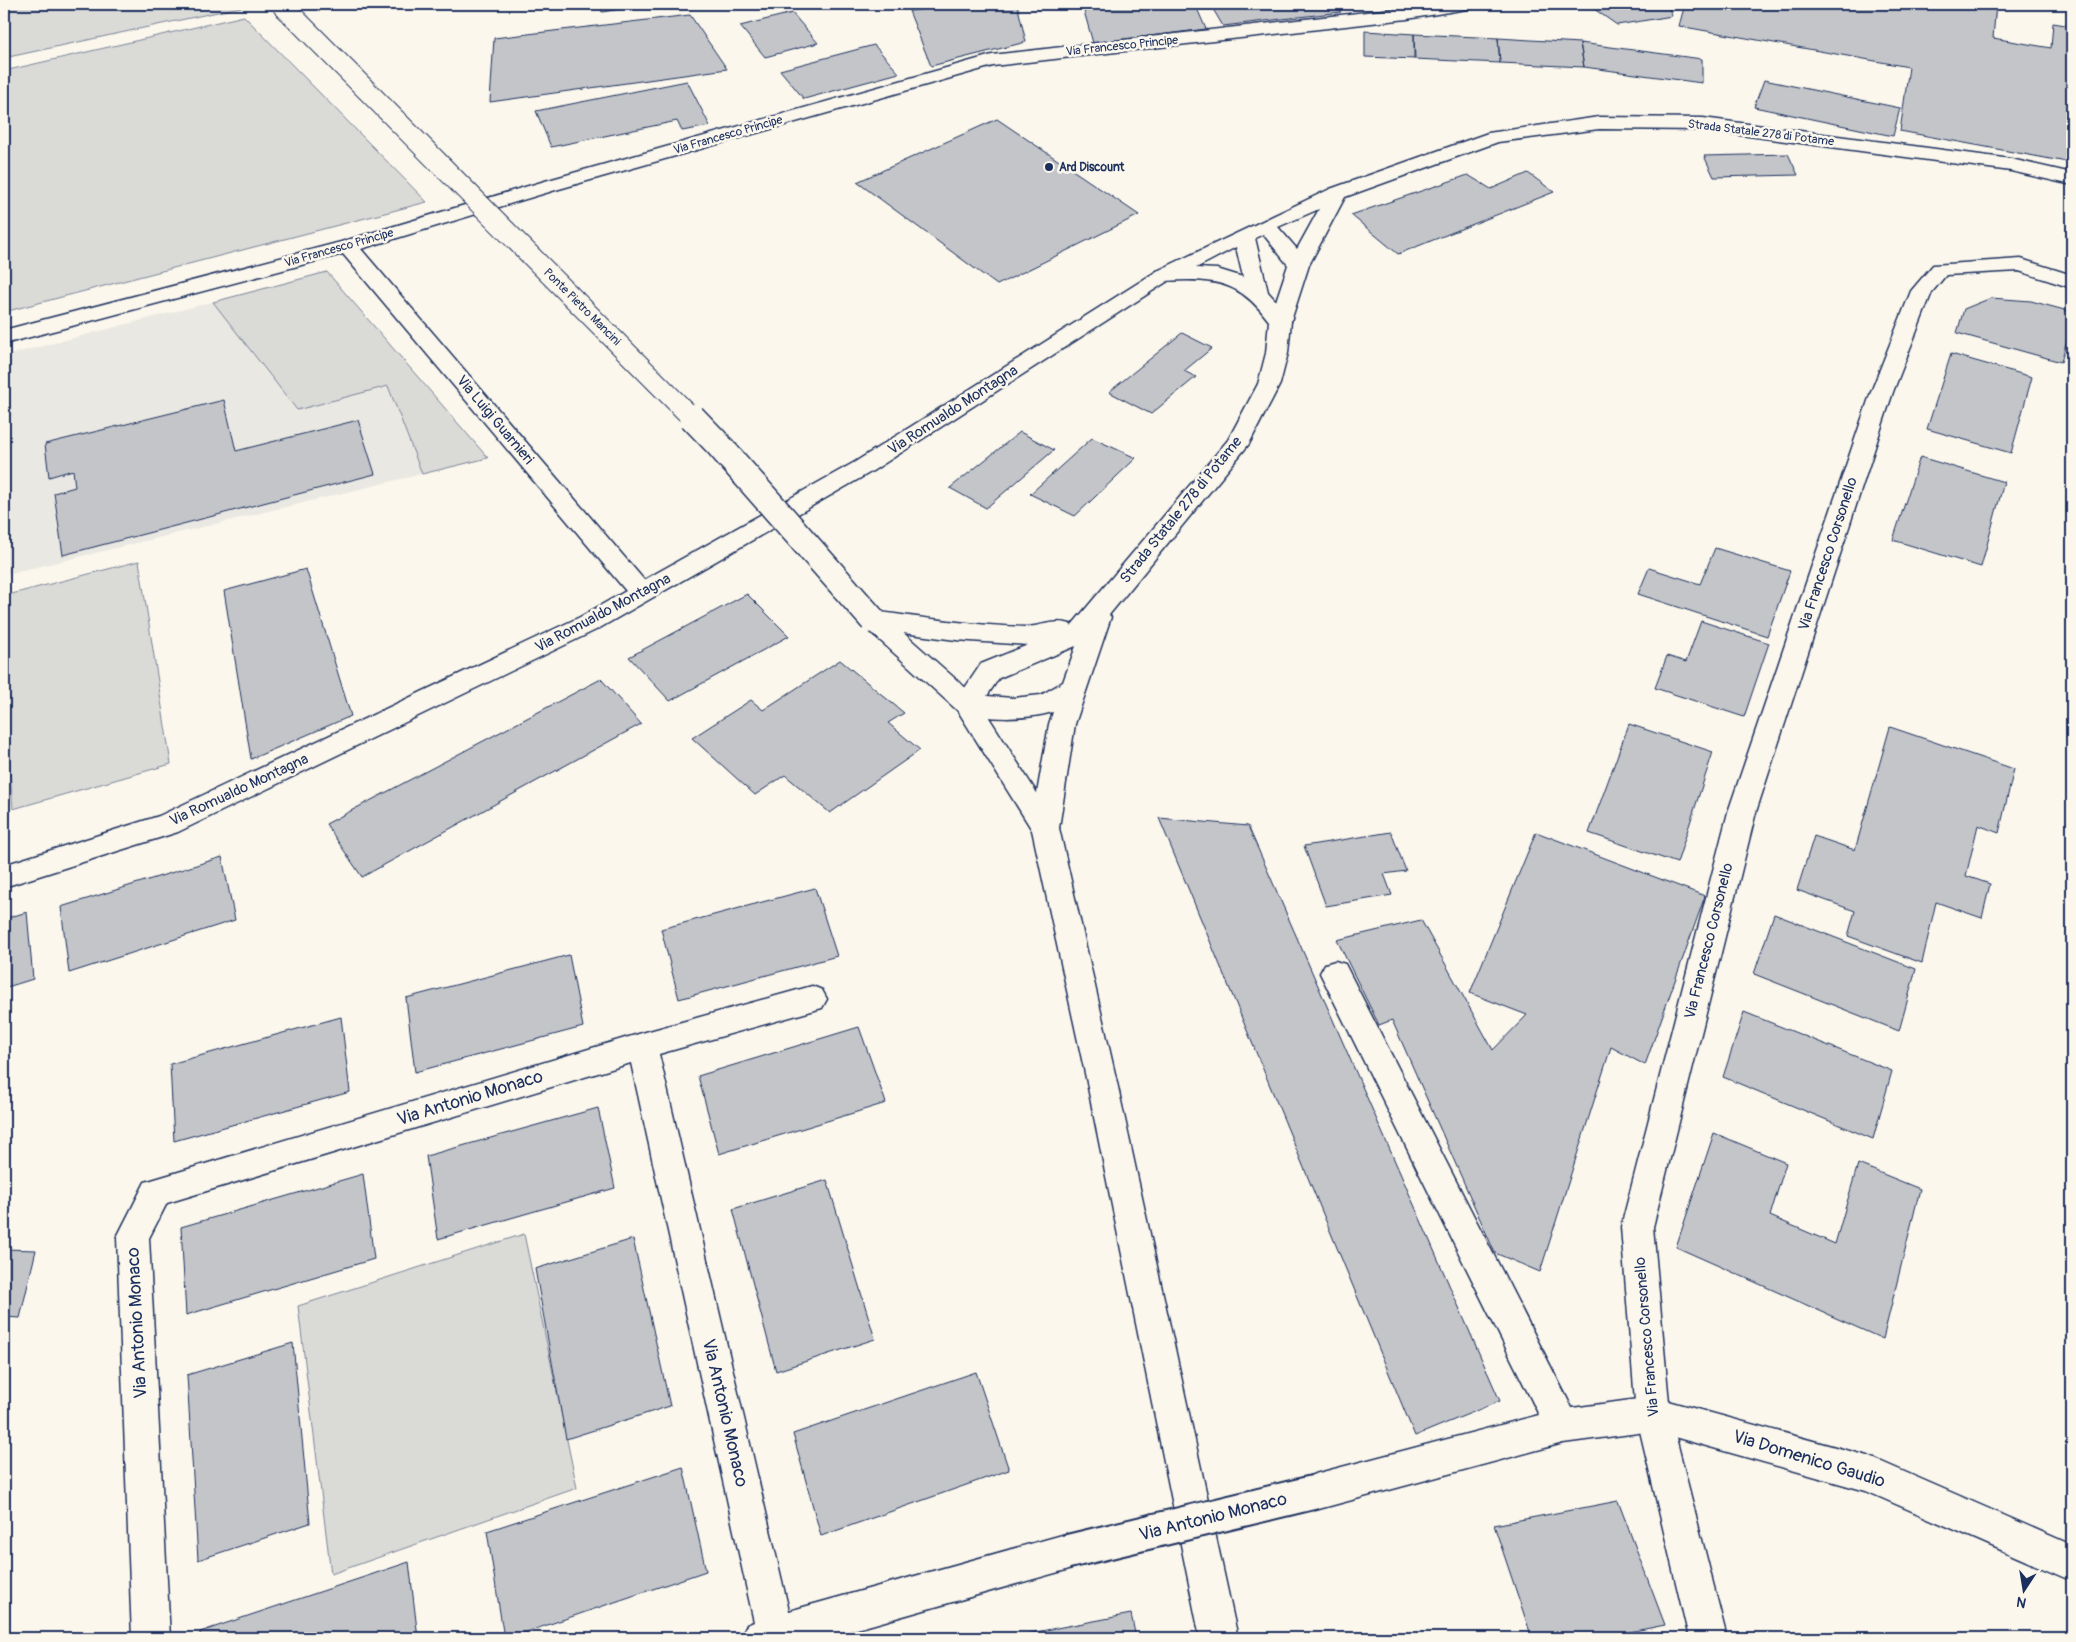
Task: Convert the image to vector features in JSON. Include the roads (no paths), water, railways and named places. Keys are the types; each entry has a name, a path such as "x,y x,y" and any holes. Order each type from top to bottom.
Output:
{"street":[{"name":"Ponte Pietro Mancini","path":"281,4 717,443 873,620 967,704 1045,828"},
{"name":"Via Francesco Principe","path":"4,337 348,246 552,185 992,61 1407,14 1467,4"},
{"name":"Strada Statale 278 di Potame","path":"1164,275 1337,193 1495,137 1599,123 1703,124 2011,165 2072,179"},
{"name":"Strada Statale 278 di Potame","path":"967,704 990,671 1079,634 1238,444 1269,384 1277,353 1280,321 1299,265 1337,193"},
{"path":"1266,225 1299,265"},
{"path":"1244,237 1258,293"},
{"name":"Via Luigi Guarnieri","path":"348,246 642,594"},
{"name":"Via Francesco Corsonello","path":"1708,1638 1652,1414 1637,1227 1742,812 1882,392 1922,291 1940,269 2021,265 2072,282"},
{"path":"1164,275 1201,274 1228,277 1258,293 1280,321"},
{"name":"Via Romualdo Montagna","path":"4,876 168,824 589,623 863,467 1164,275"},
{"name":"Strada Statale 278 di Potame","path":"873,620 956,632 1027,636 1060,630 1100,610"},
{"name":"Strada Statale 278 di Potame","path":"1045,828 1062,724 1100,610"},
{"path":"967,704 1013,708 1046,704 1074,688"},
{"path":"1045,828 1103,1087 1219,1638"},
{"path":"1335,974 1563,1426"},
{"path":"642,1046 812,998"},
{"name":"Via Antonio Monaco","path":"151,1638 133,1237 156,1192 642,1046 768,1635 1066,1552 1315,1492 1563,1426 1652,1414"},
{"name":"Via Domenico Gaudio","path":"1652,1414 1868,1474 2072,1563"}],"place":[{"name":"Ard Discount","path":"1049,167"}]}
